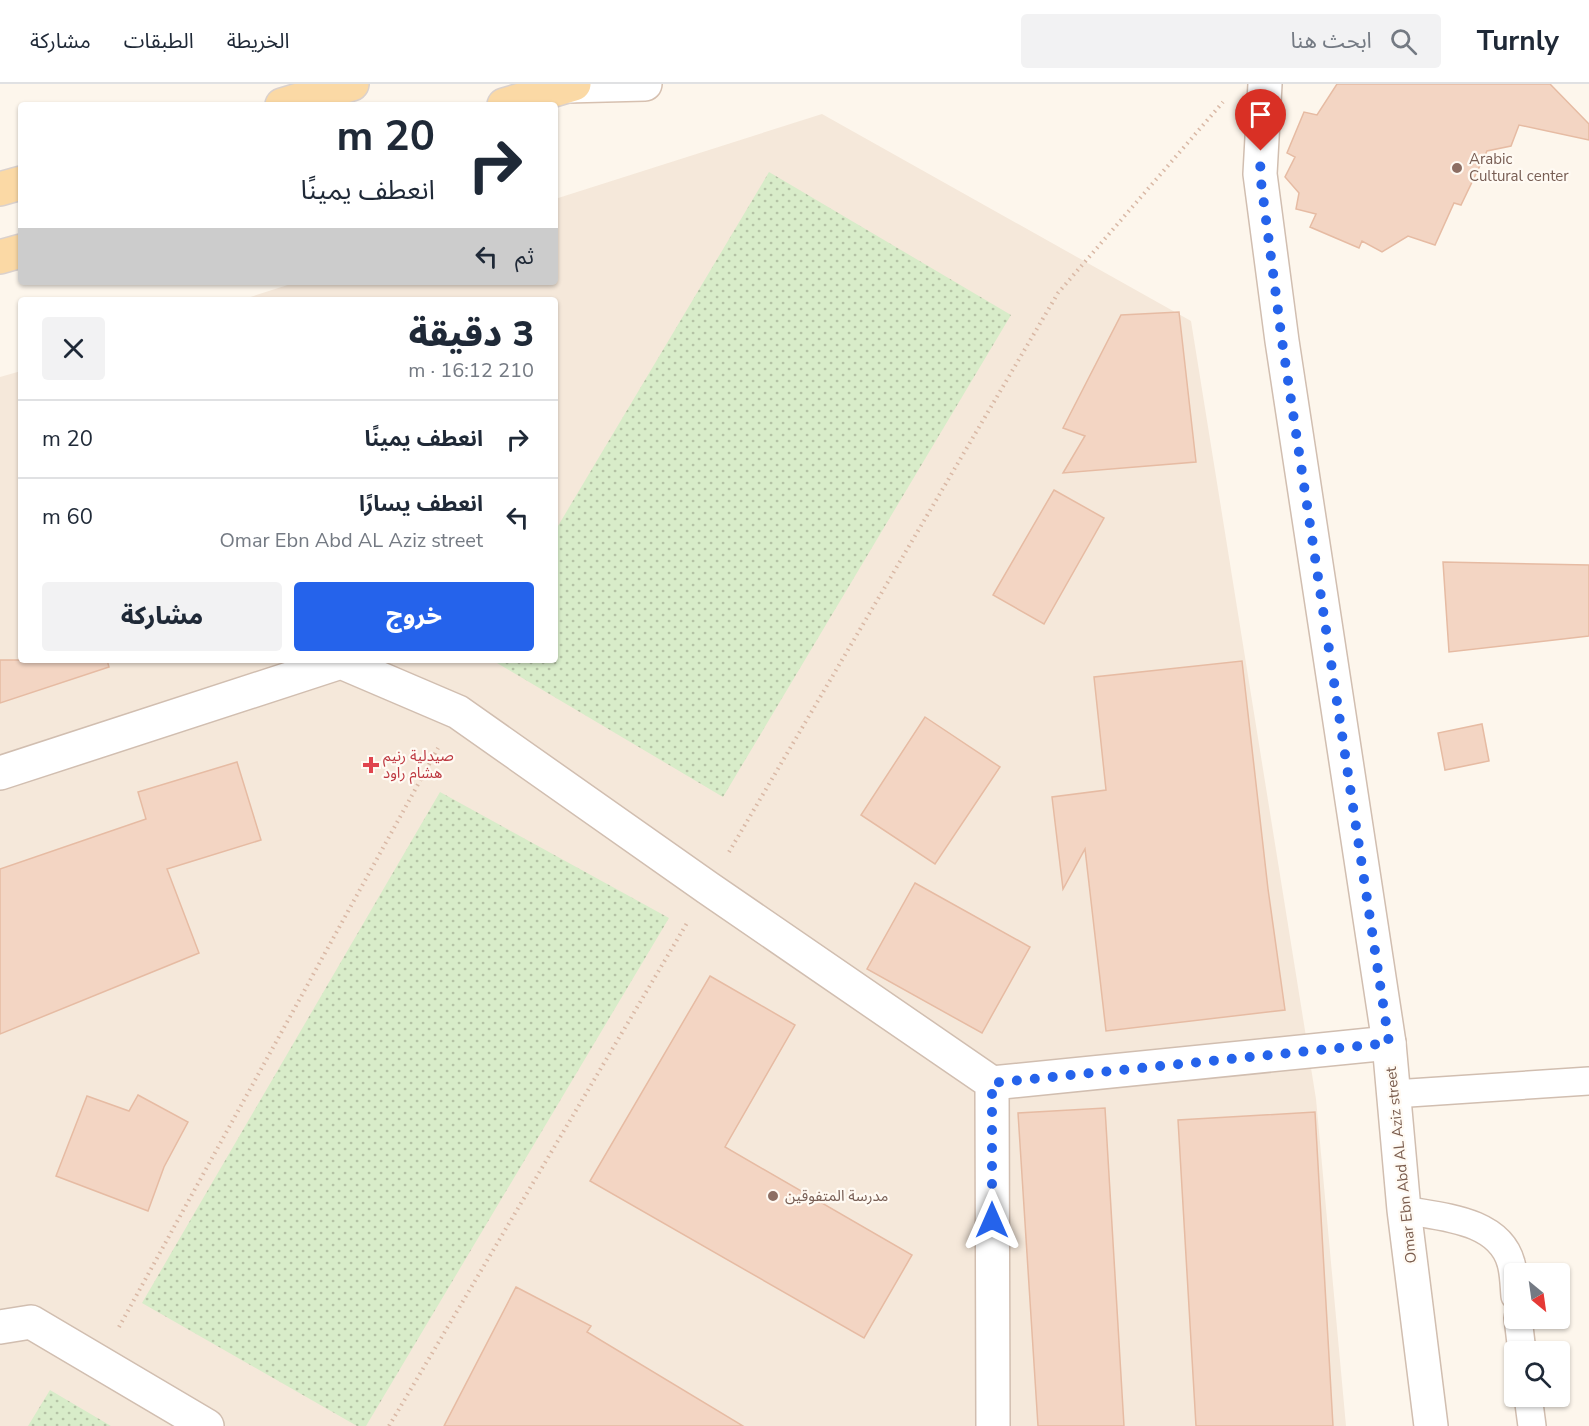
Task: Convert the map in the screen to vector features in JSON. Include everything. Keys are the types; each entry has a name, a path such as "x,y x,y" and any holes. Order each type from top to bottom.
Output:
{"main road":[{"path":"292,102 352,84"},
{"path":"514,102 571,85"},
{"path":"0,189 18,184"},
{"path":"0,257 18,251"}],"street":[{"path":"571,85 645,84"},
{"name":"Omar Ebn Abd AL Aziz street","path":"1265,84 1260,174 1282,341 1389,1043 1404,1210 1431,1426"},
{"path":"0,773 338,663"},
{"path":"343,663 458,712 708,888 992,1083 1389,1043"},
{"path":"992,1083 993,1426"},
{"path":"0,1327 31,1322 207,1426"}],"lane":[{"path":"1394,1094 1589,1081"},
{"path":"1404,1210 1463,1221 1479,1227 1492,1235 1511,1263"},
{"path":"1529,1407 1532,1426"}],"path":[{"path":"389,1426 1058,293 1230,93"},
{"path":"100,1362 458,712"}],"shaded area":[{"path":"822,114 1191,321 1316,1099 1346,1426 0,1426 0,377 18,372 18,663 558,663 558,297 250,297 288,285 558,285 558,198"}],"green space":[{"path":"769,172 1011,315 723,797 497,663 558,663 558,526"},
{"path":"440,792 669,918 366,1426 357,1426 142,1303"},
{"path":"50,1390 111,1426 28,1426"}],"building":[{"path":"1337,84 1550,84 1589,124 1589,140 1519,125 1511,146 1487,151 1461,205 1454,203 1435,245 1408,236 1382,252 1362,241 1359,248 1310,227 1316,214 1296,209 1299,193 1285,177 1295,157 1287,153 1304,112 1317,115"},
{"path":"1179,312 1196,462 1063,473 1085,436 1063,428 1121,315"},
{"path":"1054,490 1104,518 1044,624 993,595"},
{"path":"1443,562 1589,565 1589,636 1449,652"},
{"path":"0,660 18,660 18,663 108,663 109,667 0,703"},
{"path":"1242,661 1268,889 1285,1010 1106,1031 1085,849 1063,889 1052,797 1106,790 1094,677"},
{"path":"925,717 1000,767 935,864 861,815"},
{"path":"1482,724 1489,761 1445,770 1438,733"},
{"path":"237,762 261,840 167,869 199,953 0,1034 0,869 146,819 138,792"},
{"path":"915,883 1030,947 982,1033 867,969"},
{"path":"710,976 795,1025 725,1147 912,1255 864,1338 590,1181"},
{"path":"138,1095 188,1122 164,1167 148,1211 56,1176 87,1096 129,1111"},
{"path":"1105,1108 1124,1426 1038,1426 1018,1113"},
{"path":"1315,1112 1333,1426 1196,1426 1178,1120"},
{"path":"516,1287 591,1326 587,1332 743,1426 444,1426"}],"place":[{"name":"Arabic Cultural center","path":"1457,168"},
{"name":"صيدلية رنيم هشام راود","path":"371,765"},
{"name":"مدرسة المتفوقين","path":"773,1196"}],"route":[{"path":"992,1220 992,1083 1389,1043 1282,341 1260,174 1261,151"}]}
